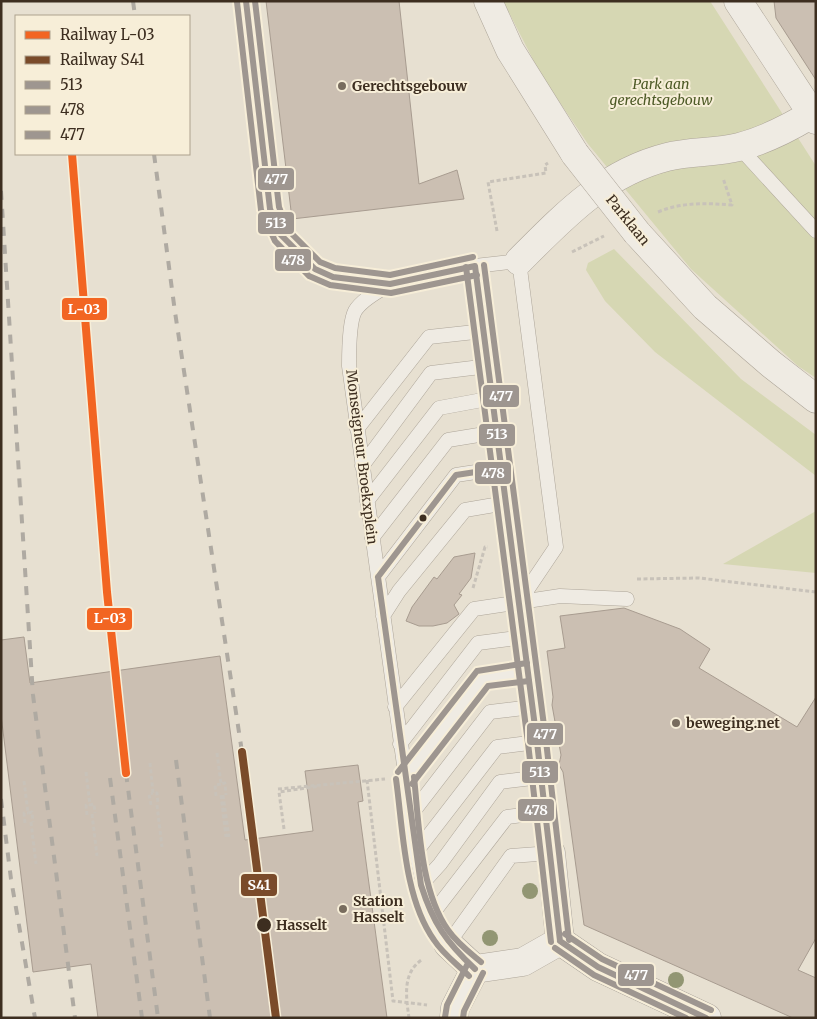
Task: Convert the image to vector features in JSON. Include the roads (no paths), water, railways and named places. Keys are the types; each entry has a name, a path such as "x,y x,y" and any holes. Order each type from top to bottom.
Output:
{"street":[{"name":"Parklaan","path":"488,1 510,50 575,154 637,233 705,307 771,364 816,399"},
{"path":"519,261 576,204 617,177 667,157 739,147 779,133 814,117 738,1"},
{"path":"551,853 560,941 598,967 707,1018"},
{"path":"455,1013 475,969 523,962 560,941"},
{"name":"Monseigneur Broekxplein","path":"448,944 475,969"}],"lane":[{"path":"246,1 270,209 281,235 315,270 333,277 390,284 475,266 519,261 556,547 519,602"},
{"path":"739,147 816,231"},
{"path":"448,944 511,856 551,853 475,266"},
{"name":"Monseigneur Broekxplein","path":"390,284 372,294 355,311 349,346 349,366 421,885 430,917 448,944"},
{"path":"357,429 429,338 484,330"},
{"path":"362,466 431,373 488,366"},
{"path":"367,500 439,408 493,398"},
{"path":"372,538 448,440 497,432"},
{"path":"378,577 456,474 502,468"},
{"path":"383,616 399,591 465,510 506,503"},
{"path":"395,707 474,609 560,596 627,599"},
{"path":"400,744 478,643 524,637"},
{"path":"405,778 483,678 528,672"},
{"path":"410,816 490,712 532,707"},
{"path":"416,852 497,746 537,742"},
{"path":"421,885 440,864 500,782 541,777"},
{"path":"430,917 507,817 546,812"}],"railway":[{"path":"133,1 135,15"},
{"path":"154,155 175,312 242,752"},
{"path":"1,191 33,695 75,1018"},
{"path":"176,760 210,1018"},
{"path":"126,773 158,1018"},
{"path":"110,778 142,1018"},
{"path":"1,799 11,879 35,1018"}],"rail line":[{"name":"L-03","path":"72,155 107,592 126,773"},
{"name":"S41","path":"242,752 276,1018"}],"place":[{"name":"Gerechtsgebouw","path":"342,86"},
{"name":"beweging.net","path":"676,723"},
{"name":"Station Hasselt","path":"343,909"},
{"name":"Hasselt","path":"264,925"}],"park label":[{"name":"Park aan gerechtsgebouw","path":"661,92"}]}
